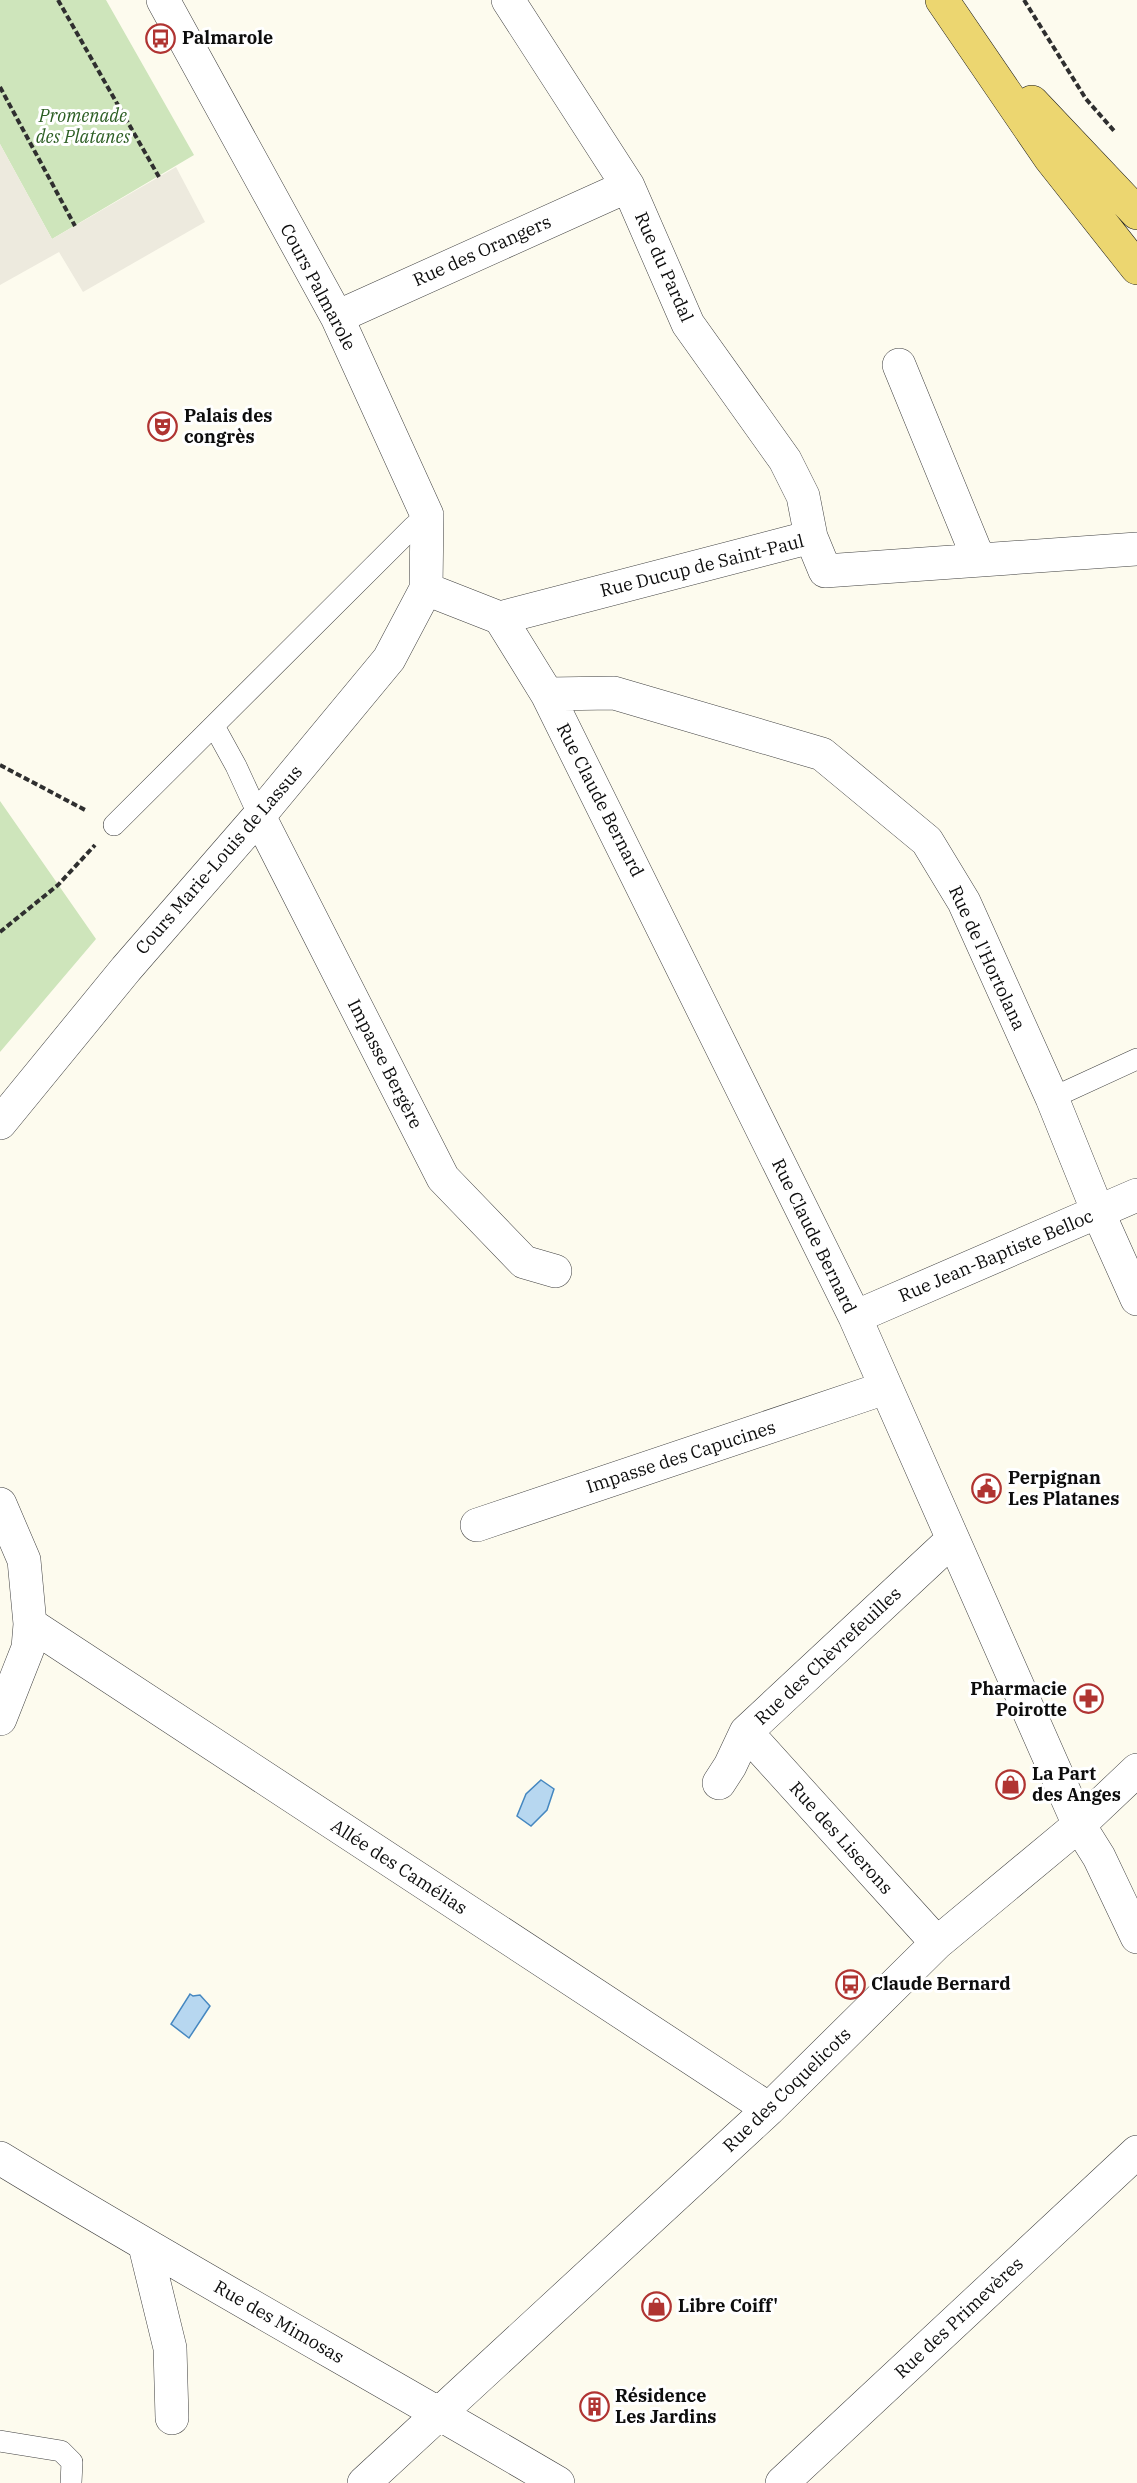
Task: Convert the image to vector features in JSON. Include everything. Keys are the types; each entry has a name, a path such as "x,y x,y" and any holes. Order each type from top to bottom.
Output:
{"main road":[{"path":"950,11 1137,213"},
{"path":"950,11 1050,158 1137,268"}],"street":[{"name":"Cours Palmarole","path":"163,0 337,317 427,515 426,589"},
{"name":"Rue du Pardal","path":"508,0 628,186 688,324 785,460 803,496 811,537"},
{"name":"Rue des Orangers","path":"337,317 628,186"},
{"path":"900,365 979,560"},
{"name":"Rue Ducup de Saint-Paul","path":"500,618 811,537 825,571 1137,549"},
{"path":"426,589 500,618"},
{"name":"Cours Marie-Louis de Lassus","path":"0,1123 126,969 259,816 389,659 426,589"},
{"name":"Rue Claude Bernard","path":"500,618 547,694 855,1317 1079,1825 1099,1857 1137,1937"},
{"name":"Rue de l'Hortolana","path":"547,694 614,693 822,754 927,841 964,902 1052,1098 1098,1212 1137,1299"},
{"name":"Impasse Bergère","path":"259,816 443,1178 524,1262 555,1270"},
{"name":"Rue Jean-Baptiste Belloc","path":"855,1317 1137,1195"},
{"name":"Impasse des Capucines","path":"477,1525 885,1388"},
{"path":"0,1504 24,1560 30,1624 28,1648 0,1719"},
{"name":"Rue des Chèvrefeuilles","path":"719,1783 747,1732 952,1540"},
{"name":"Allée des Camélias","path":"30,1624 769,2109"},
{"name":"Rue des Liserons","path":"747,1732 936,1943"},
{"name":"Rue des Coquelicots","path":"365,2483 769,2109 936,1943 1079,1825 1137,1770"},
{"name":"Rue des Primevères","path":"782,2483 1137,2152"},
{"name":"Rue des Mimosas","path":"0,2158 145,2246 558,2483"},
{"path":"145,2246 170,2348 172,2418"}],"lane":[{"path":"114,825 427,515"},
{"path":"214,726 237,766 259,816"},
{"path":"1052,1098 1137,1059"},
{"path":"0,2441 61,2451 72,2462 71,2483"}],"path":[{"path":"58,0 159,177"},
{"path":"1024,0 1086,99 1115,133"},
{"path":"0,87 75,226"},
{"path":"0,765 114,825 58,885 0,932"}],"green space":[{"name":"Promenade des Platanes","path":"0,0 106,0 194,155 52,239 0,144"},
{"path":"0,801 96,939 0,1052"}],"shaded area":[{"path":"0,144 52,239 176,167 205,222 83,292 59,252 0,285"}],"water":[{"path":"541,1780 554,1789 547,1810 531,1826 517,1816 526,1794"},
{"path":"190,1994 200,1995 210,2006 189,2038 171,2024"}],"place":[{"name":"Palmarole","path":"161,38"},
{"name":"Palais des congrès","path":"163,426"},
{"name":"Perpignan Les Platanes","path":"987,1488"},
{"name":"Pharmacie Poirotte","path":"1088,1699"},
{"name":"La Part des Anges","path":"1011,1784"},
{"name":"Claude Bernard","path":"850,1984"},
{"name":"Libre Coiff'","path":"657,2306"},
{"name":"Résidence Les Jardins","path":"594,2406"}]}
